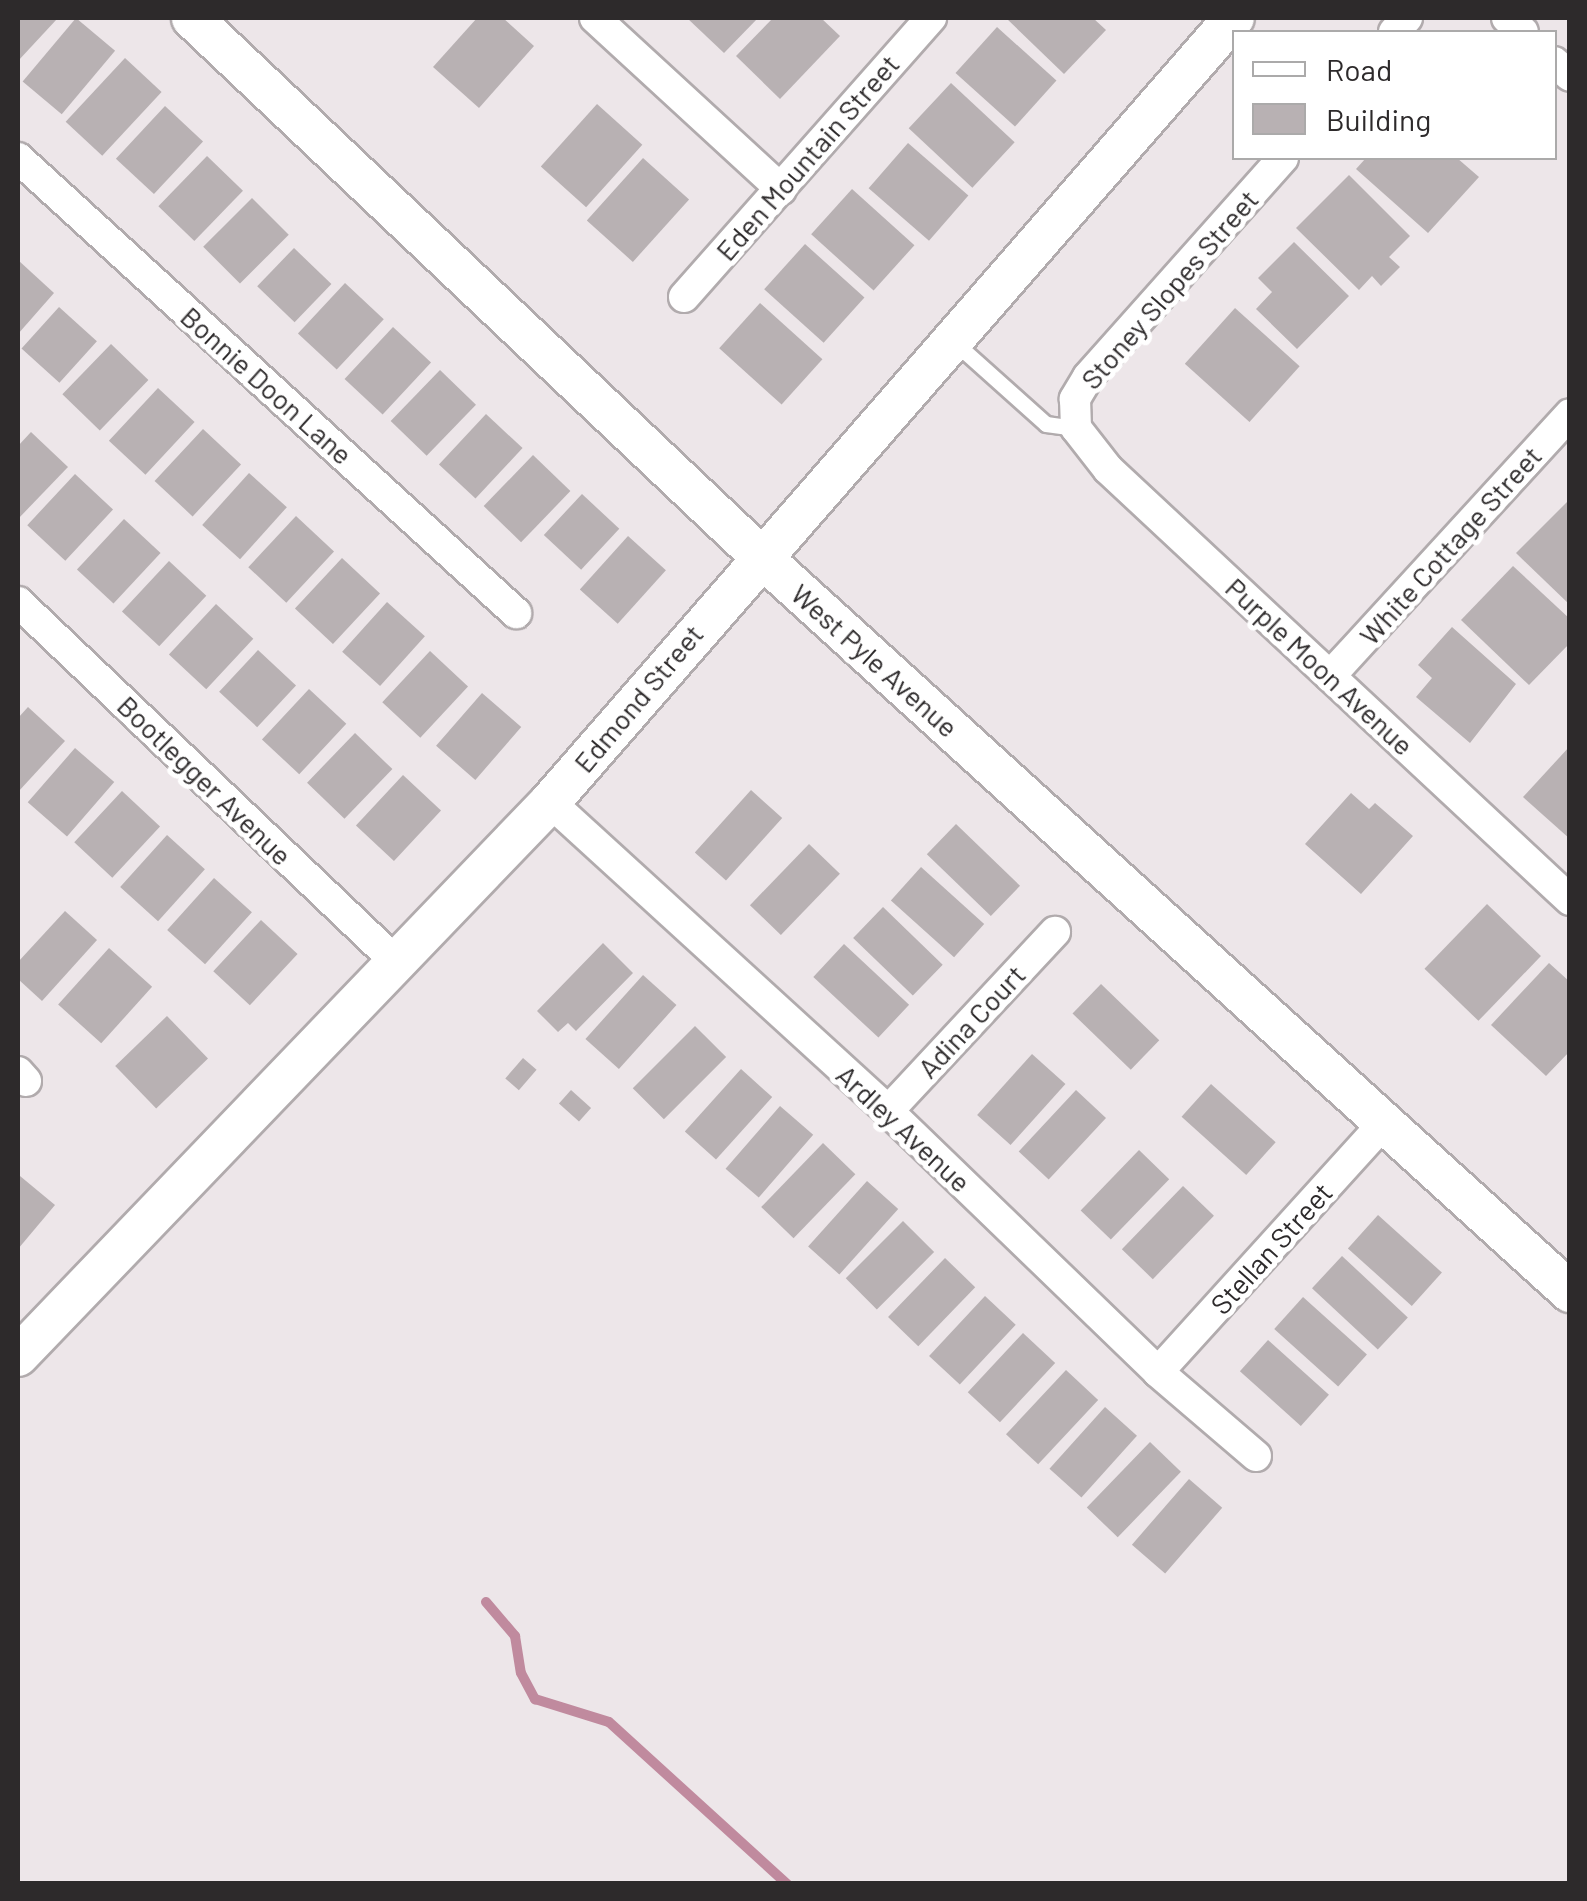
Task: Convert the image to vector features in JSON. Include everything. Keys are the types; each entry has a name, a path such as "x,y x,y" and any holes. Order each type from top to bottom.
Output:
{"street":[{"name":"West Pyle Avenue","path":"192,18 760,555 1570,1292"},
{"path":"595,18 781,188"},
{"name":"Eden Mountain Street","path":"684,297 930,18"},
{"name":"Edmond Street","path":"18,1356 392,959 550,802 760,555 1234,18"},
{"name":"Bonnie Doon Lane","path":"18,158 516,613"},
{"name":"Stoney Slopes Street","path":"1076,428 1074,399 1088,377 1281,160"},
{"name":"White Cottage Street","path":"1330,676 1570,414"},
{"name":"Purple Moon Avenue","path":"1076,428 1108,469 1570,900"},
{"name":"Bootlegger Avenue","path":"18,602 392,959"},
{"name":"Ardley Avenue","path":"550,802 888,1111 1158,1372 1256,1456"},
{"name":"Adina Court","path":"888,1111 1055,932"},
{"name":"Stellan Street","path":"1158,1372 1384,1123"}],"lane":[{"path":"950,338 1046,424 1076,428"}],"building":[{"path":"18,18 57,19 18,61"},
{"path":"76,18 115,51 62,114 23,82"},
{"path":"477,18 503,18 534,46 479,108 433,67"},
{"path":"687,18 758,18 724,53"},
{"path":"773,18 821,18 840,36 780,99 736,56"},
{"path":"1006,18 1093,18 1106,30 1064,74"},
{"path":"997,27 1056,81 1015,127 956,73"},
{"path":"125,58 162,92 102,156 66,122"},
{"path":"951,83 1015,142 972,188 909,128"},
{"path":"597,104 642,145 586,207 541,166"},
{"path":"165,106 203,141 154,194 116,159"},
{"path":"908,143 968,195 929,241 869,188"},
{"path":"207,156 243,191 194,241 158,206"},
{"path":"643,158 689,199 633,262 587,220"},
{"path":"1364,160 1459,160 1479,177 1428,233 1356,169"},
{"path":"1349,175 1410,236 1389,257 1400,267 1381,286 1372,276 1359,290 1296,228"},
{"path":"852,189 914,245 874,291 811,234"},
{"path":"252,198 289,235 240,284 203,247"},
{"path":"1294,242 1349,296 1297,349 1256,309 1272,292 1258,278"},
{"path":"805,244 864,298 824,343 764,289"},
{"path":"294,248 331,284 295,322 257,286"},
{"path":"18,260 54,293 18,334"},
{"path":"345,283 384,319 337,370 298,333"},
{"path":"760,303 822,359 782,405 719,348"},
{"path":"59,307 97,341 59,383 22,349"},
{"path":"1235,308 1300,366 1249,422 1185,364"},
{"path":"393,327 431,362 383,414 345,379"},
{"path":"111,344 148,380 100,430 62,394"},
{"path":"440,370 476,405 427,456 391,421"},
{"path":"158,388 195,422 145,475 109,441"},
{"path":"486,414 523,448 476,499 439,464"},
{"path":"203,429 241,464 193,516 155,481"},
{"path":"31,432 68,467 18,519 18,446"},
{"path":"533,455 570,491 521,542 484,506"},
{"path":"249,473 287,507 240,559 202,525"},
{"path":"75,474 113,509 65,561 27,525"},
{"path":"582,494 619,529 581,570 544,535"},
{"path":"1570,499 1570,605 1516,553"},
{"path":"296,516 334,551 286,603 248,567"},
{"path":"124,519 161,553 114,604 77,569"},
{"path":"628,536 666,570 618,624 580,590"},
{"path":"342,558 380,593 333,644 295,608"},
{"path":"169,561 206,596 159,646 122,611"},
{"path":"1513,566 1570,619 1570,643 1529,685 1461,620"},
{"path":"387,602 425,636 380,686 342,652"},
{"path":"216,604 253,639 206,689 169,654"},
{"path":"1452,627 1516,684 1470,743 1416,697 1432,678 1418,665"},
{"path":"258,650 296,685 257,727 219,692"},
{"path":"430,651 468,686 420,738 382,702"},
{"path":"309,689 346,724 299,774 262,739"},
{"path":"482,693 521,727 475,780 436,746"},
{"path":"28,707 65,741 18,792 18,718"},
{"path":"355,733 392,769 344,819 307,783"},
{"path":"1570,746 1570,839 1523,797"},
{"path":"75,748 114,782 67,836 28,802"},
{"path":"403,775 441,810 394,861 356,825"},
{"path":"751,790 782,818 726,881 695,852"},
{"path":"122,791 160,826 112,878 74,842"},
{"path":"1351,793 1369,809 1375,803 1413,836 1361,894 1305,844"},
{"path":"956,824 1020,886 991,916 927,854"},
{"path":"167,835 205,869 158,921 120,887"},
{"path":"809,844 840,874 781,935 750,905"},
{"path":"921,867 984,924 954,957 891,900"},
{"path":"214,878 252,912 205,964 167,930"},
{"path":"1487,904 1541,956 1478,1021 1424,969"},
{"path":"883,907 943,965 913,996 853,938"},
{"path":"65,911 97,940 42,1001 18,979 18,962"},
{"path":"261,920 298,954 250,1005 213,971"},
{"path":"603,943 633,973 576,1031 568,1023 558,1032 537,1011"},
{"path":"844,944 909,1005 878,1038 813,977"},
{"path":"109,948 152,987 101,1043 58,1004"},
{"path":"1549,963 1570,982 1570,1051 1546,1076 1491,1025"},
{"path":"643,975 676,1005 619,1069 585,1039"},
{"path":"1101,984 1159,1040 1131,1070 1073,1013"},
{"path":"167,1016 208,1058 156,1108 115,1066"},
{"path":"695,1026 726,1057 664,1119 633,1088"},
{"path":"1032,1054 1065,1084 1011,1145 977,1115"},
{"path":"523,1058 537,1070 519,1090 505,1078"},
{"path":"741,1069 772,1097 716,1160 685,1131"},
{"path":"1211,1084 1276,1142 1246,1175 1182,1117"},
{"path":"571,1090 591,1108 579,1121 559,1103"},
{"path":"1076,1090 1106,1118 1049,1179 1019,1151"},
{"path":"780,1106 813,1135 759,1198 726,1169"},
{"path":"823,1143 855,1174 794,1238 761,1207"},
{"path":"1139,1150 1169,1179 1111,1240 1081,1210"},
{"path":"20,1176 55,1205 18,1249 18,1179"},
{"path":"867,1181 898,1209 839,1275 808,1246"},
{"path":"1183,1186 1214,1216 1153,1279 1122,1249"},
{"path":"1378,1215 1442,1273 1412,1306 1348,1248"},
{"path":"903,1221 934,1252 877,1309 846,1278"},
{"path":"1342,1256 1408,1317 1378,1350 1312,1288"},
{"path":"945,1258 975,1287 918,1346 888,1317"},
{"path":"985,1296 1016,1325 960,1385 929,1356"},
{"path":"1303,1297 1367,1355 1338,1387 1274,1329"},
{"path":"1023,1333 1055,1363 1000,1422 968,1392"},
{"path":"1268,1340 1329,1395 1301,1426 1240,1371"},
{"path":"1066,1370 1098,1400 1038,1464 1006,1434"},
{"path":"1105,1407 1137,1436 1081,1497 1049,1469"},
{"path":"1150,1442 1181,1472 1118,1537 1087,1507"},
{"path":"1189,1479 1222,1508 1165,1574 1132,1545"}],"waterway":[{"path":"486,1602 515,1636 521,1673 535,1699 609,1722 787,1884"}]}
